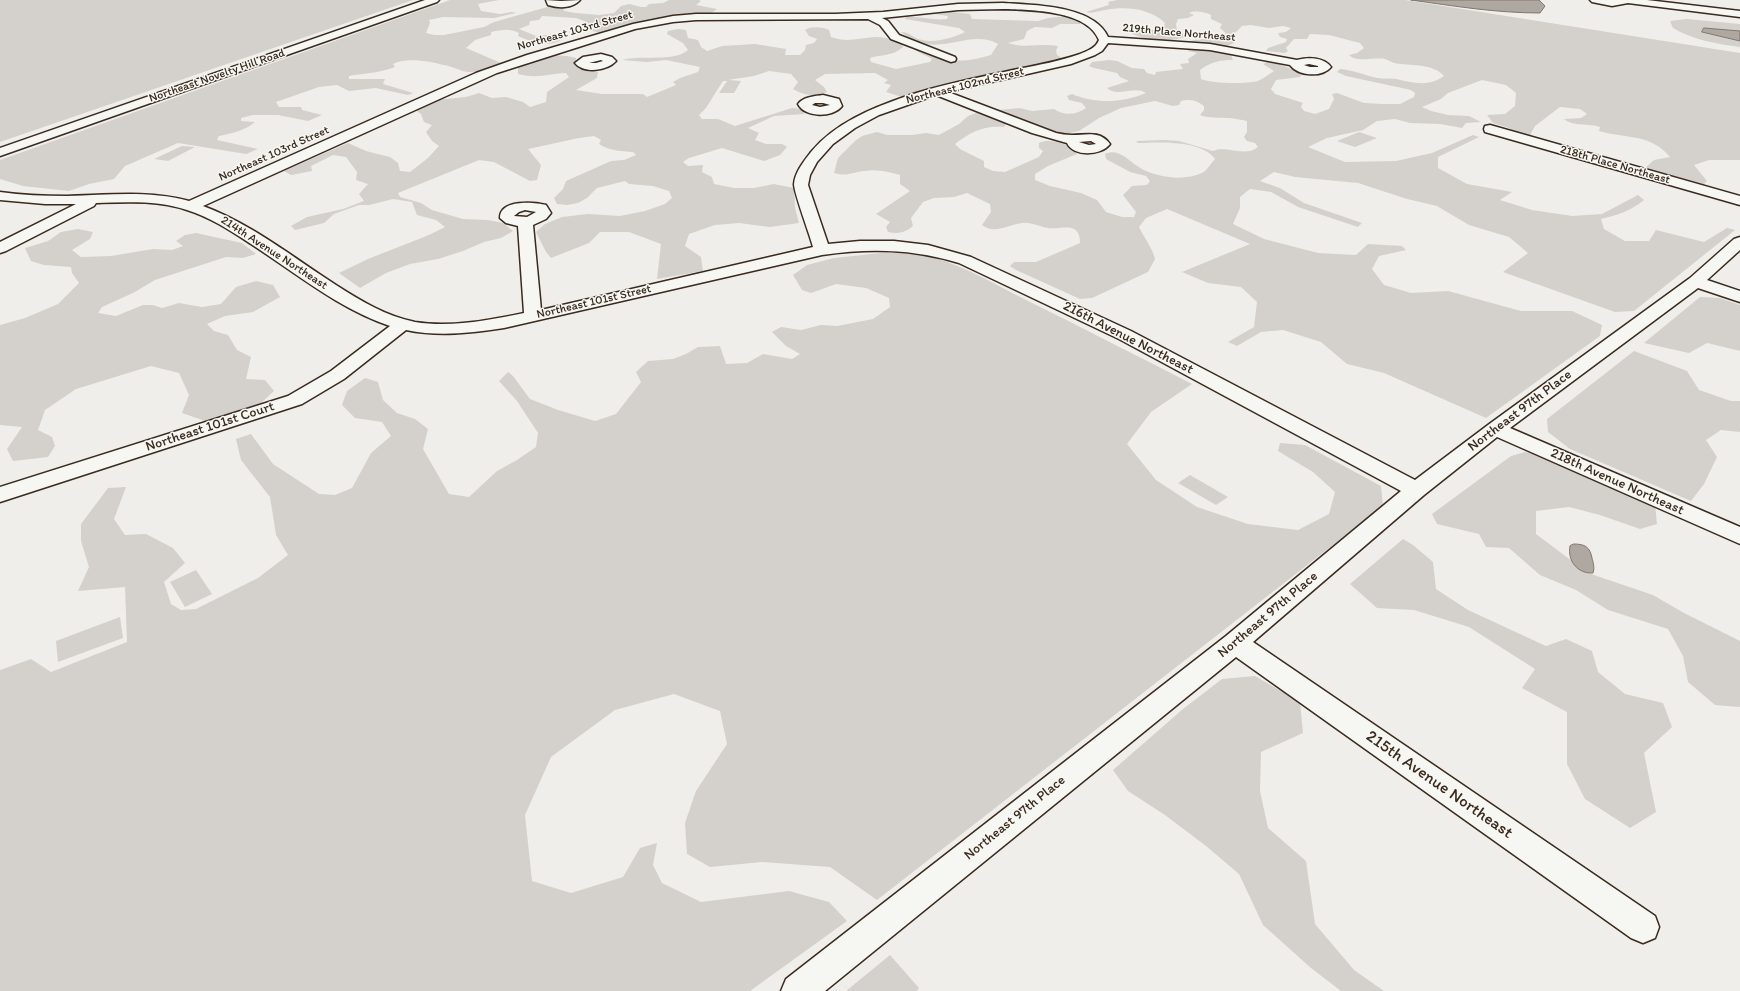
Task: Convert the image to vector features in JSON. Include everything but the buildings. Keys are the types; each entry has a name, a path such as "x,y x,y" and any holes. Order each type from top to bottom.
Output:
{"street":[{"name":"Northeast Novelty Hill Road","path":"0,152 434,0"},
{"path":"551,0 550,1 552,3 562,4 575,0"},
{"path":"1595,0 1612,3 1625,0 1740,14"},
{"name":"Northeast 103rd Street","path":"190,206 462,83 512,63 632,27 669,20 762,11 869,15 958,5 1006,2 1050,8 1076,15 1095,25 1102,32 1104,40"},
{"path":"869,15 884,23 895,37 951,59"},
{"name":"219th Place Northeast","path":"1104,40 1210,47 1298,63"},
{"name":"Northeast 102nd Street","path":"822,250 801,185 803,175 809,162 822,146 838,134 867,116 936,91 1076,59 1096,49 1103,43 1104,40"},
{"path":"558,49 587,58"},
{"path":"936,91 1045,134 1072,140"},
{"path":"834,108 867,116"},
{"name":"218th Place Northeast","path":"1490,129 1740,201"},
{"name":"214th Avenue Northeast","path":"0,190 19,199"},
{"name":"214th Avenue Northeast","path":"0,196 48,201 144,200 178,203 190,206 224,220 357,306 378,317 403,324"},
{"path":"0,248 93,200"},
{"path":"525,222 533,316"},
{"name":"Northeast 97th Place","path":"798,991 1235,643 1416,490 1495,429 1696,282 1740,242"},
{"name":"216th Avenue Northeast","path":"783,259 822,250 861,245 903,245 938,251 965,260 1125,335 1416,490"},
{"name":"Northeast 101st Street","path":"403,324 436,329 472,327 533,316 783,259"},
{"path":"1696,282 1740,297"},
{"name":"Northeast 101st Court","path":"0,495 295,400 317,389 347,369 403,324"},
{"name":"218th Avenue Northeast","path":"1495,429 1740,536"},
{"name":"215th Avenue Northeast","path":"1235,643 1643,927"}],"shaded area":[{"path":"0,0 413,0 0,142"},
{"path":"450,0 499,0 478,4 481,11 500,14 512,12 516,13 494,18 443,17 429,20 430,23 426,33 444,35 484,27 494,22 551,6 563,6 564,11 599,15 614,13 621,6 629,4 646,7 649,4 663,3 669,0 699,0 701,1 696,5 717,9 710,14 652,20 601,33 593,31 588,27 587,22 576,18 542,16 539,20 530,21 529,25 519,29 536,36 558,34 565,36 561,40 555,43 543,44 518,36 519,33 512,30 491,32 491,35 475,40 466,48 501,63 476,72 462,71 425,61 411,60 399,62 393,64 395,67 378,72 349,76 349,79 385,79 383,84 413,93 408,95 376,88 349,91 337,85 319,87 276,102 279,107 301,107 302,110 322,115 308,121 278,115 253,115 241,118 241,121 255,122 243,130 219,136 217,140 258,149 246,154 178,143 125,166 114,179 89,184 69,191 23,186 0,179 0,160"},
{"path":"1117,0 1405,0 1740,53 1740,160 1709,160 1694,165 1707,181 1702,186 1644,169 1654,160 1670,157 1662,149 1646,140 1599,131 1600,127 1576,124 1564,119 1581,118 1587,114 1580,109 1560,107 1535,126 1530,135 1519,134 1509,128 1493,123 1487,115 1505,114 1515,106 1516,93 1506,85 1482,80 1448,93 1441,99 1422,107 1448,115 1469,116 1481,122 1466,123 1462,128 1440,124 1410,123 1395,119 1377,121 1363,130 1327,138 1308,147 1345,162 1396,161 1432,153 1473,135 1479,137 1438,157 1438,168 1467,184 1512,192 1500,200 1532,210 1572,216 1602,214 1638,195 1644,200 1639,204 1624,212 1601,219 1604,229 1625,241 1649,241 1656,230 1704,242 1727,228 1735,230 1634,311 1615,312 1503,272 1528,253 1509,237 1469,225 1437,206 1407,199 1358,183 1295,177 1274,172 1260,181 1280,188 1304,203 1362,223 1358,227 1298,207 1271,192 1250,189 1240,197 1240,208 1233,224 1264,239 1318,253 1356,255 1368,244 1402,246 1406,250 1379,256 1372,269 1384,285 1411,293 1448,291 1521,311 1572,311 1602,325 1600,336 1486,418 1384,373 1347,364 1321,342 1283,330 1261,332 1237,346 1228,342 1254,327 1257,302 1241,287 1208,283 1182,272 1250,244 1167,209 1146,218 1139,227 1152,250 1155,259 1148,272 1092,298 1080,299 1010,266 1014,262 1036,262 1080,243 1077,231 1069,228 1048,228 1026,223 997,229 987,228 982,225 991,212 990,204 967,193 954,197 934,198 923,202 911,218 913,226 901,232 888,232 886,227 890,222 876,214 910,191 900,184 900,175 874,170 846,174 834,173 838,158 862,136 877,132 887,135 912,135 926,133 939,135 959,124 968,116 976,113 983,113 1006,124 1004,127 990,127 978,130 955,144 960,149 984,161 984,167 993,171 1005,172 1039,157 1043,151 1039,148 1039,143 1049,141 1060,142 1070,147 1077,154 1048,166 1035,174 1035,180 1050,186 1081,193 1097,200 1106,212 1122,217 1134,217 1136,212 1123,195 1132,186 1147,185 1150,181 1146,176 1130,172 1106,159 1105,154 1110,152 1120,154 1142,169 1156,175 1180,178 1188,177 1206,171 1215,159 1209,153 1190,145 1157,142 1138,143 1136,141 1179,141 1213,151 1224,149 1242,152 1253,150 1258,147 1255,143 1247,141 1244,137 1247,132 1247,121 1200,115 1204,110 1204,106 1193,100 1181,101 1179,105 1173,106 1155,101 1121,108 1099,118 1079,131 1065,134 1051,131 998,110 1020,108 1032,111 1054,109 1062,113 1070,114 1086,108 1082,103 1069,100 1067,96 1072,94 1099,101 1128,99 1146,93 1136,90 1121,92 1111,91 1107,88 1129,81 1120,77 1117,73 1089,66 1092,62 1109,60 1117,61 1132,68 1144,69 1147,73 1155,75 1156,72 1183,69 1180,64 1189,63 1188,59 1197,53 1188,51 1188,49 1230,53 1233,60 1216,62 1200,70 1201,79 1206,81 1246,83 1258,81 1274,71 1263,64 1267,62 1276,63 1302,73 1300,77 1276,80 1271,89 1275,94 1303,103 1301,107 1304,111 1315,114 1329,109 1334,99 1332,94 1337,93 1364,103 1382,104 1400,104 1414,97 1415,93 1411,90 1346,76 1337,72 1340,69 1354,71 1377,78 1421,83 1433,82 1444,76 1428,67 1394,63 1385,59 1357,59 1349,55 1357,53 1364,48 1360,43 1329,35 1310,34 1307,39 1294,39 1286,48 1288,51 1285,53 1266,51 1268,48 1286,42 1287,39 1280,37 1278,33 1286,32 1291,28 1283,26 1269,28 1251,25 1242,26 1232,36 1234,43 1225,47 1190,43 1190,41 1213,38 1226,33 1220,28 1222,24 1211,19 1211,15 1203,12 1192,12 1189,13 1194,15 1188,18 1178,19 1176,24 1177,31 1187,36 1174,40 1159,40 1144,38 1131,33 1138,30 1163,30 1165,23 1159,18 1145,11 1121,8 1093,13 1086,12 1109,5 1108,2"},
{"path":"1411,0 1539,0 1545,6 1540,13 1524,13 1475,9"},
{"path":"953,12 970,14 972,19 1038,21 1048,18 1069,16 1083,21 1080,24 1060,24 1052,28 1035,27 1027,31 1024,39 1008,43 1021,46 1058,46 1056,51 1057,55 1063,59 977,77 902,97 886,92 891,85 884,83 888,80 875,73 825,74 815,80 824,87 827,92 818,95 806,94 793,89 798,82 791,74 769,71 754,76 728,80 741,81 734,93 719,93 727,81 723,81 706,108 699,115 702,119 718,119 735,126 792,108 803,109 804,114 774,116 748,128 759,133 755,140 766,144 782,144 787,147 780,155 764,161 722,148 689,158 683,162 688,166 703,165 702,172 712,177 714,184 734,188 754,188 774,184 794,188 795,208 799,223 770,227 739,223 715,225 689,234 685,246 701,257 703,271 657,279 661,244 629,232 600,232 589,243 551,258 546,252 536,232 545,224 562,217 588,214 620,216 645,211 665,204 672,198 669,191 653,186 629,184 625,181 597,188 587,198 578,203 567,205 557,204 554,198 563,189 566,181 611,161 624,160 636,155 633,152 607,148 599,144 601,140 594,136 528,149 541,165 537,180 530,181 494,162 479,160 398,193 400,197 421,203 432,210 463,219 488,220 503,223 513,231 501,238 484,242 463,251 438,259 410,264 386,273 360,288 339,273 368,259 429,235 445,227 436,220 417,215 412,202 393,199 369,205 359,205 334,214 324,223 295,230 291,226 307,217 343,209 364,201 359,194 368,184 356,180 357,172 346,157 333,155 311,166 312,171 291,175 284,171 348,143 366,151 390,157 398,163 400,171 410,172 428,158 439,146 432,141 426,132 432,125 424,122 421,114 414,109 435,100 466,97 479,93 492,98 506,97 523,102 530,107 546,102 547,92 569,77 566,73 537,76 518,74 518,66 540,58 567,56 576,58 576,65 598,72 597,78 576,90 602,94 643,94 647,97 676,85 673,82 698,72 700,67 666,60 647,62 622,60 630,58 666,57 682,54 688,50 683,43 667,34 668,31 678,29 686,30 688,38 698,40 701,47 707,51 722,46 755,44 786,49 785,55 800,55 805,50 806,45 814,43 817,39 809,36 805,30 814,27 829,30 831,37 842,40 875,37 891,39 900,42 903,47 891,54 870,58 871,62 896,69 930,62 932,59 914,49 917,47 938,56 961,61 991,55 998,44 987,40 975,39 940,44 927,44 914,40 901,32 927,41 944,39 965,32 959,28 905,19 906,17 911,17 947,19 948,16 934,14"},
{"path":"1687,19 1740,24 1740,47 1714,43 1689,36 1673,28 1670,21"},
{"path":"1704,28 1740,31 1740,41 1702,32"},
{"path":"1359,132 1377,138 1355,147 1337,141"},
{"path":"182,146 195,147 168,161 154,159"},
{"path":"78,229 93,232 90,239 72,250 81,257 111,256 153,249 172,250 183,246 176,241 185,235 196,233 242,243 256,254 243,258 226,257 155,280 133,293 102,307 98,313 116,316 143,305 153,305 162,308 179,303 202,307 221,304 236,287 256,281 273,285 280,297 253,312 225,316 207,324 214,331 228,335 237,350 251,357 246,379 265,380 274,391 261,403 208,422 182,413 189,395 179,373 151,366 76,389 45,410 38,430 52,437 55,446 48,457 13,461 7,449 22,427 0,425 0,325 25,318 58,304 79,283 72,273 71,267 44,265 31,261 25,248 48,241 61,232"},
{"path":"881,253 932,257 958,266 1192,384 1151,412 1127,444 1156,480 1197,507 1248,524 1298,530 1329,514 1335,492 1313,472 1278,451 1280,443 1305,445 1381,486 1383,506 877,900 830,867 762,862 710,867 687,854 685,823 696,791 727,744 720,711 674,694 615,710 551,757 525,815 532,881 571,893 623,877 640,848 657,843 653,865 662,883 701,902 789,891 829,902 847,921 750,991 0,991 0,670 31,659 51,672 127,642 125,587 78,591 89,567 81,541 81,524 108,488 126,487 114,519 125,535 146,534 173,548 185,563 164,582 171,604 181,610 196,609 258,578 288,555 276,535 270,497 241,460 236,439 251,434 273,464 319,494 335,495 352,488 371,453 391,436 382,422 355,418 342,405 347,391 365,378 378,382 383,400 397,413 415,419 428,429 423,449 449,494 469,497 497,471 536,447 538,433 517,401 499,381 508,372 513,376 530,399 558,410 595,421 616,414 641,382 636,372 648,361 673,359 698,347 720,346 726,364 747,363 763,354 792,359 800,354 786,346 772,332 781,327 801,330 821,325 837,326 873,319 890,307 889,298 866,288 836,284 811,293 802,290 793,275 807,265 834,258"},
{"path":"1700,297 1720,298 1740,305 1740,351 1707,343 1689,353 1644,343"},
{"path":"1634,351 1687,371 1699,390 1731,401 1740,401 1740,432 1721,430 1706,440 1717,457 1704,484 1691,501 1570,449 1548,432 1547,419"},
{"path":"1525,452 1545,456 1655,505 1657,524 1640,529 1600,515 1569,507 1536,511 1536,534 1588,573 1653,595 1684,613 1740,641 1740,707 1715,705 1688,682 1683,656 1668,629 1608,610 1576,590 1540,575 1509,548 1486,547 1479,534 1437,524 1432,514 1511,456"},
{"path":"1190,475 1228,497 1216,505 1178,483"},
{"path":"1403,539 1413,545 1433,562 1436,589 1468,610 1546,646 1566,639 1592,651 1598,672 1625,694 1663,703 1672,727 1644,753 1656,812 1630,828 1585,799 1567,764 1567,712 1522,688 1535,669 1469,627 1414,610 1377,608 1350,584"},
{"path":"1574,544 1584,546 1588,549 1593,563 1593,573 1588,573 1578,569 1575,566 1570,557 1570,546"},
{"path":"196,570 212,594 185,607 170,582"},
{"path":"120,617 123,638 58,662 56,641"},
{"path":"1255,676 1300,702 1303,733 1261,752 1260,791 1268,828 1306,861 1315,924 1354,970 1384,991 1341,991 1311,968 1263,925 1239,874 1206,846 1165,815 1128,791 1113,770 1183,709 1222,679"},
{"path":"890,955 919,988 917,991 846,991"}]}
